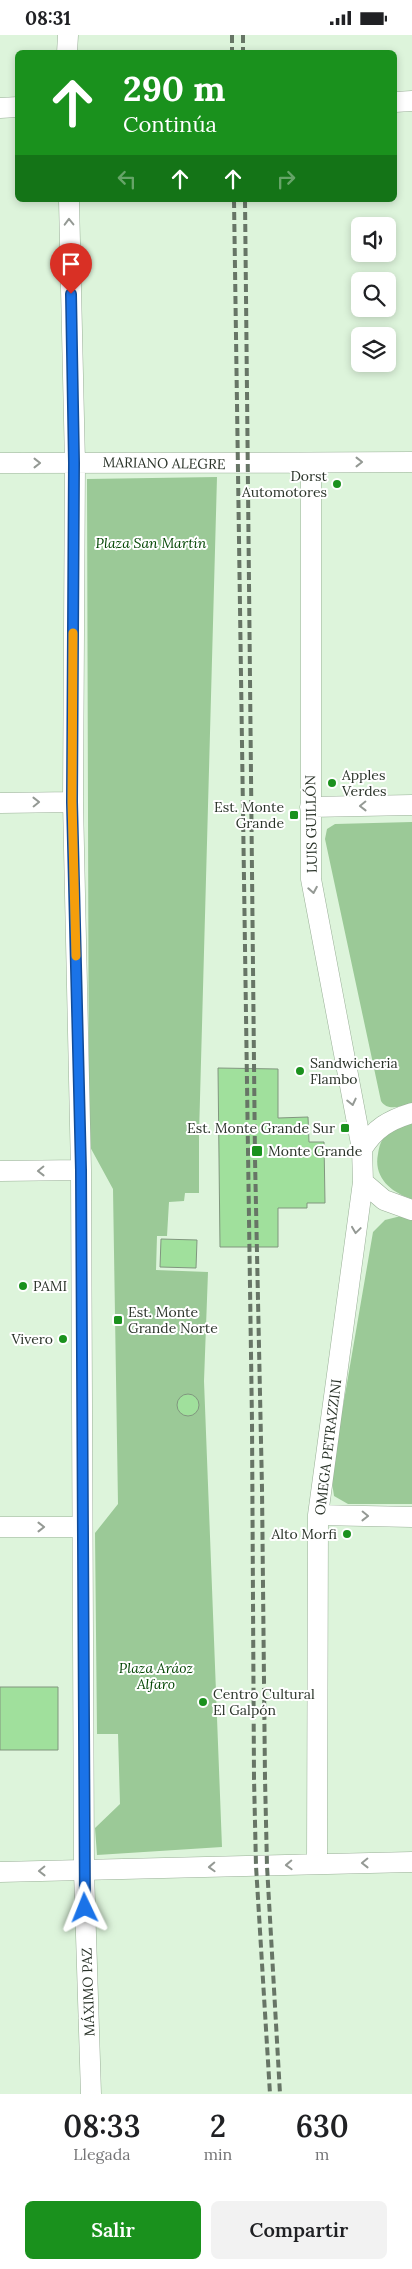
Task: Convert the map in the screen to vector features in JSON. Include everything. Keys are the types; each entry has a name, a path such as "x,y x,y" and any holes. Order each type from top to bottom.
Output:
{"street":[{"path":"67,50 68,35"},
{"path":"397,102 412,101"},
{"path":"0,108 15,107"},
{"name":"MÁXIMO PAZ","path":"69,202 74,463 72,802 81,1170 84,1871 91,2094"},
{"name":"MARIANO ALEGRE","path":"0,463 237,464 412,462"},
{"name":"LUIS GUILLÓN","path":"310,463 311,879 362,1149 363,1182"},
{"path":"0,803 72,802"},
{"path":"310,807 412,805"},
{"path":"362,1149 378,1128 393,1119 412,1113"},
{"path":"0,1171 81,1170"},
{"path":"363,1182 384,1200 412,1210"},
{"name":"OMEGA PETRAZZINI","path":"317,1864 318,1515 363,1182"},
{"path":"318,1515 412,1517"},
{"path":"0,1527 82,1527"},
{"path":"0,1872 412,1862"}],"green space":[{"path":"217,477 199,1193 185,1193 184,1201 169,1202 167,1236 157,1236 156,1270 208,1272 204,1381 222,1847 97,1855 95,1828 120,1804 118,1734 97,1734 95,1533 118,1504 113,1189 89,1145 87,479"},
{"path":"412,822 412,1103 391,1107 381,1101 325,839 327,829 335,824"},
{"path":"412,1121 412,1199 398,1193 386,1183 381,1177 377,1163 379,1147 385,1136"},
{"path":"401,1216 412,1218 412,1504 348,1504 334,1496 331,1476 373,1232 385,1220"}],"building":[{"path":"218,1068 278,1069 278,1118 308,1117 309,1142 324,1142 325,1203 307,1203 307,1208 278,1208 278,1247 220,1247"},
{"path":"161,1239 197,1240 196,1268 160,1267"},
{"path":"184,1394 192,1394 199,1401 199,1409 192,1416 184,1416 177,1409 177,1401"},
{"path":"0,1687 58,1687 58,1750 0,1750"}],"railway":[{"path":"232,35 232,50"},
{"path":"243,35 243,50"},
{"path":"234,202 252,1422 254,1778 256,1866 270,2094"},
{"path":"245,202 255,1159 262,1488 265,1778 267,1866 280,2094"}],"slow traffic":[{"path":"73,633 72,802 76,956"}],"place":[{"name":"Dorst Automotores","path":"337,484"},
{"name":"Apples Verdes","path":"332,783"},
{"name":"Est. Monte Grande","path":"294,815"},
{"name":"Sandwicheria Flambo","path":"300,1071"},
{"name":"Est. Monte Grande Sur","path":"345,1128"},
{"name":"Monte Grande","path":"257,1151"},
{"name":"PAMI","path":"23,1286"},
{"name":"Est. Monte Grande Norte","path":"118,1320"},
{"name":"Vivero","path":"63,1339"},
{"name":"Alto Morfi","path":"347,1534"},
{"name":"Centro Cultural El Galpón","path":"203,1702"}],"route":[{"path":"71,294 74,463 72,802 81,1170 85,1908"}],"park label":[{"name":"Plaza San Martín","path":"151,543"},
{"name":"Plaza Aráoz Alfaro","path":"156,1676"}]}
